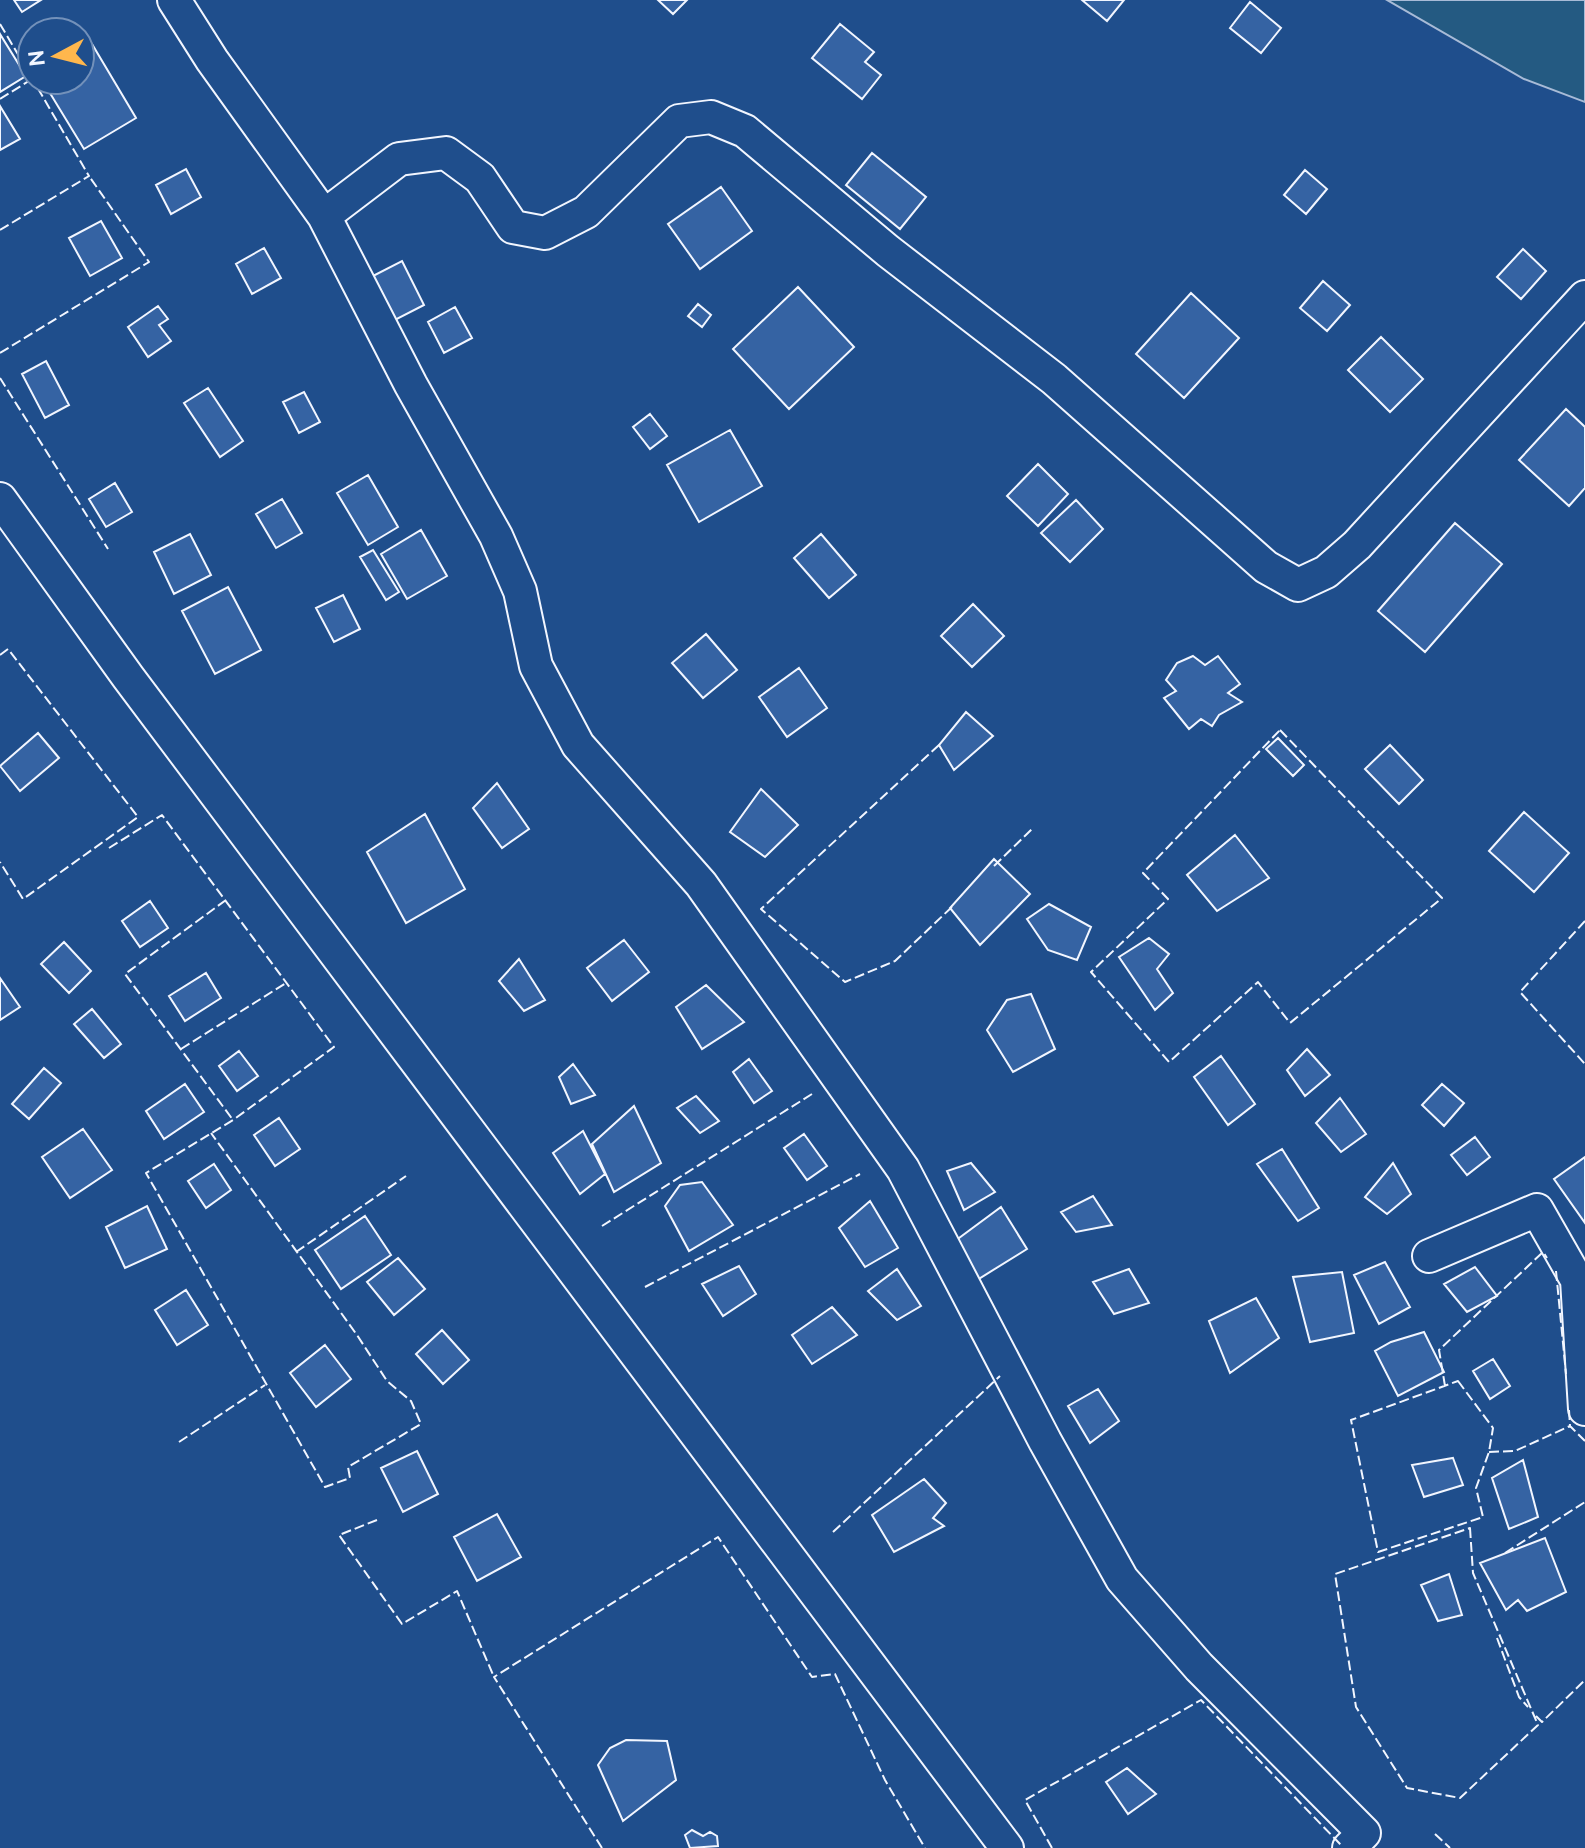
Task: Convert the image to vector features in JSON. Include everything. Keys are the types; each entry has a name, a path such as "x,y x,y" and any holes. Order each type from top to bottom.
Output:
{"street":[{"path":"174,0 212,60 324,216 411,385 496,536 520,591 536,666 578,745 701,884 903,1169 1045,1441 1122,1579 1199,1667 1364,1833 1349,1848"},
{"path":"324,216 399,159 446,153 480,178 513,227 545,233 586,212 679,121 711,117 745,131 888,251 1054,379 1266,567 1298,585 1326,572 1357,545 1585,297"},
{"path":"0,499 128,677 1007,1848"},
{"path":"1429,1256 1537,1210 1577,1280 1585,1409"}],"shaded area":[{"path":"1387,0 1585,0 1585,102 1524,79"}],"building":[{"path":"14,0 41,0 22,12"},
{"path":"658,0 687,0 673,14"},
{"path":"1082,0 1124,0 1107,21"},
{"path":"1250,2 1281,28 1261,53 1230,28"},
{"path":"840,24 874,52 865,62 881,75 862,99 812,58"},
{"path":"0,34 16,60 16,82 0,92"},
{"path":"96,51 136,118 84,149 52,96 96,96"},
{"path":"0,106 20,139 0,150"},
{"path":"872,153 926,197 900,229 846,185"},
{"path":"186,169 201,197 171,214 156,185"},
{"path":"1305,170 1327,189 1306,214 1284,195"},
{"path":"721,187 752,231 700,269 668,224"},
{"path":"101,221 122,258 90,276 69,238"},
{"path":"264,248 281,278 252,294 236,264"},
{"path":"1523,249 1546,271 1521,299 1497,277"},
{"path":"402,261 424,305 391,322 369,278"},
{"path":"1323,281 1350,305 1327,331 1300,308"},
{"path":"798,287 854,347 789,409 733,349"},
{"path":"1191,293 1239,338 1184,398 1136,354"},
{"path":"698,304 711,315 702,327 688,316"},
{"path":"158,306 168,319 159,325 171,341 148,357 128,327"},
{"path":"455,307 472,338 444,353 428,322"},
{"path":"1381,337 1423,379 1390,412 1348,370"},
{"path":"46,361 69,405 45,418 22,374"},
{"path":"208,388 243,441 220,457 184,403"},
{"path":"304,392 320,422 299,433 283,402"},
{"path":"1566,409 1585,427 1585,488 1569,506 1519,460"},
{"path":"650,414 667,436 650,449 633,427"},
{"path":"730,430 762,486 699,522 667,465"},
{"path":"1038,464 1068,494 1038,526 1007,496"},
{"path":"368,475 398,527 368,545 337,493"},
{"path":"115,483 132,512 106,527 89,499"},
{"path":"282,499 302,533 276,548 256,514"},
{"path":"1076,500 1103,529 1070,562 1041,533"},
{"path":"1455,523 1502,564 1425,652 1378,611"},
{"path":"421,530 447,576 407,599 381,554"},
{"path":"190,534 211,575 174,594 154,552"},
{"path":"821,534 856,575 829,598 794,558"},
{"path":"373,550 399,592 386,600 360,557"},
{"path":"228,587 261,650 215,674 182,611"},
{"path":"343,595 360,629 334,642 316,608"},
{"path":"973,604 1004,636 972,667 941,636"},
{"path":"706,634 737,670 703,698 672,663"},
{"path":"1193,656 1205,665 1218,656 1240,684 1228,693 1242,702 1219,715 1212,726 1201,719 1189,729 1164,698 1176,691 1166,680 1177,663"},
{"path":"799,668 827,708 787,737 759,697"},
{"path":"966,712 993,736 954,770 939,745"},
{"path":"38,733 59,758 20,791 0,766"},
{"path":"1278,738 1304,765 1293,776 1266,749"},
{"path":"1390,745 1423,780 1399,804 1365,769"},
{"path":"497,783 529,829 502,848 473,808"},
{"path":"761,789 798,825 765,857 730,832"},
{"path":"1524,812 1569,853 1534,892 1489,851"},
{"path":"425,814 465,889 406,923 367,852"},
{"path":"1235,835 1269,878 1217,911 1187,875"},
{"path":"994,859 1030,894 980,945 950,908"},
{"path":"150,901 168,928 140,947 122,921"},
{"path":"1049,904 1091,927 1077,960 1048,950 1027,919"},
{"path":"1149,938 1169,954 1157,969 1173,993 1155,1010 1119,957"},
{"path":"624,940 649,972 612,1001 587,968"},
{"path":"64,942 91,971 69,993 41,964"},
{"path":"519,959 545,1000 524,1011 499,981"},
{"path":"206,973 221,998 185,1021 169,996"},
{"path":"0,978 20,1007 0,1020"},
{"path":"706,985 744,1022 702,1049 676,1007"},
{"path":"1031,994 1055,1049 1013,1072 987,1030 1007,1000"},
{"path":"92,1009 121,1044 104,1058 74,1024"},
{"path":"1307,1049 1330,1075 1305,1096 1287,1070"},
{"path":"239,1051 258,1076 237,1091 219,1066"},
{"path":"1221,1056 1255,1104 1228,1125 1194,1077"},
{"path":"749,1059 772,1091 754,1103 733,1072"},
{"path":"573,1064 595,1095 571,1104 559,1077"},
{"path":"44,1068 61,1083 29,1119 12,1104"},
{"path":"185,1084 204,1112 164,1139 146,1111"},
{"path":"1442,1084 1464,1103 1444,1126 1422,1105"},
{"path":"696,1096 719,1121 700,1133 677,1108"},
{"path":"1340,1098 1366,1134 1341,1152 1316,1123"},
{"path":"634,1106 661,1163 614,1192 592,1144"},
{"path":"279,1118 300,1149 275,1166 254,1135"},
{"path":"83,1129 112,1170 70,1198 42,1157"},
{"path":"583,1131 605,1174 580,1194 553,1153"},
{"path":"804,1134 827,1166 807,1180 784,1148"},
{"path":"1475,1137 1490,1157 1467,1175 1451,1155"},
{"path":"1282,1149 1319,1208 1298,1221 1257,1164"},
{"path":"1585,1157 1585,1223 1554,1179"},
{"path":"971,1163 995,1192 964,1210 947,1171"},
{"path":"1393,1163 1411,1194 1387,1214 1365,1197"},
{"path":"214,1164 231,1190 206,1208 188,1181"},
{"path":"702,1182 733,1225 689,1251 665,1206 680,1185"},
{"path":"1093,1196 1112,1225 1076,1232 1061,1212"},
{"path":"870,1201 898,1248 865,1267 839,1228"},
{"path":"147,1206 167,1249 125,1268 106,1227"},
{"path":"1001,1207 1027,1249 977,1280 955,1241"},
{"path":"365,1216 391,1255 341,1289 315,1250"},
{"path":"398,1258 425,1289 394,1315 367,1282"},
{"path":"1385,1262 1410,1307 1379,1324 1354,1275"},
{"path":"739,1266 756,1294 723,1316 702,1284"},
{"path":"1475,1267 1497,1296 1467,1312 1444,1284"},
{"path":"897,1269 921,1306 897,1320 868,1291"},
{"path":"1129,1269 1149,1303 1114,1314 1093,1282"},
{"path":"1342,1272 1354,1333 1310,1342 1293,1277"},
{"path":"186,1290 208,1325 177,1345 155,1310"},
{"path":"1256,1298 1279,1338 1230,1373 1209,1321"},
{"path":"832,1307 857,1335 812,1364 792,1335"},
{"path":"442,1330 469,1360 443,1384 416,1354"},
{"path":"1424,1332 1444,1372 1398,1396 1375,1351 1391,1342"},
{"path":"325,1345 351,1379 316,1407 290,1373"},
{"path":"1493,1359 1510,1386 1490,1399 1473,1371"},
{"path":"1098,1389 1119,1421 1090,1443 1068,1406"},
{"path":"417,1451 438,1494 403,1512 381,1468"},
{"path":"1453,1458 1463,1485 1424,1497 1412,1465"},
{"path":"1523,1460 1538,1517 1509,1529 1492,1478"},
{"path":"924,1479 946,1503 933,1518 944,1526 894,1552 872,1515"},
{"path":"497,1514 521,1557 477,1581 454,1537"},
{"path":"1545,1538 1566,1592 1527,1611 1518,1600 1506,1610 1480,1563"},
{"path":"1449,1574 1462,1615 1438,1621 1421,1585"},
{"path":"626,1740 667,1741 676,1780 623,1821 598,1765 610,1748"},
{"path":"1127,1768 1156,1794 1128,1814 1106,1782"},
{"path":"692,1830 703,1836 710,1832 717,1836 718,1846 690,1848 685,1835"}],"fence":[{"path":"0,24 16,51"},
{"path":"0,99 16,89"},
{"path":"0,230 89,176 42,96"},
{"path":"0,353 149,262 89,176"},
{"path":"0,378 108,549"},
{"path":"0,655 8,649 138,817 23,899 0,862"},
{"path":"1280,730 1442,898 1290,1023 1258,982 1169,1062 1091,972 1168,899 1143,873 1280,730"},
{"path":"939,745 761,909 845,982 895,961 954,905"},
{"path":"109,848 162,815 334,1047 233,1120 146,1173 325,1487 350,1478 348,1467 421,1424 411,1401 387,1381 357,1335 211,1133"},
{"path":"994,866 1034,827"},
{"path":"226,900 125,974 233,1120"},
{"path":"1585,921 1520,992 1585,1064"},
{"path":"181,1049 286,983"},
{"path":"602,1226 812,1094"},
{"path":"645,1287 860,1174"},
{"path":"296,1252 406,1176"},
{"path":"1445,1386 1439,1350 1543,1252 1547,1258"},
{"path":"1556,1271 1566,1374"},
{"path":"833,1532 1000,1376"},
{"path":"1458,1381 1493,1428 1489,1452 1476,1488 1483,1517 1378,1552 1351,1420 1458,1381"},
{"path":"179,1442 265,1385"},
{"path":"1569,1410 1570,1426"},
{"path":"1489,1452 1515,1451 1570,1426 1585,1441"},
{"path":"1505,1553 1585,1502"},
{"path":"377,1520 339,1535 402,1624 457,1591 494,1677"},
{"path":"1470,1528 1473,1573 1538,1725 1460,1798 1407,1788 1356,1707 1335,1574 1470,1528"},
{"path":"602,1848 494,1677 718,1537 812,1677 835,1674 885,1780 925,1848"},
{"path":"1497,1638 1519,1697 1528,1707"},
{"path":"1536,1716 1542,1722 1585,1680"},
{"path":"1052,1848 1025,1800 1201,1700 1341,1845"},
{"path":"1435,1834 1450,1848"}]}
